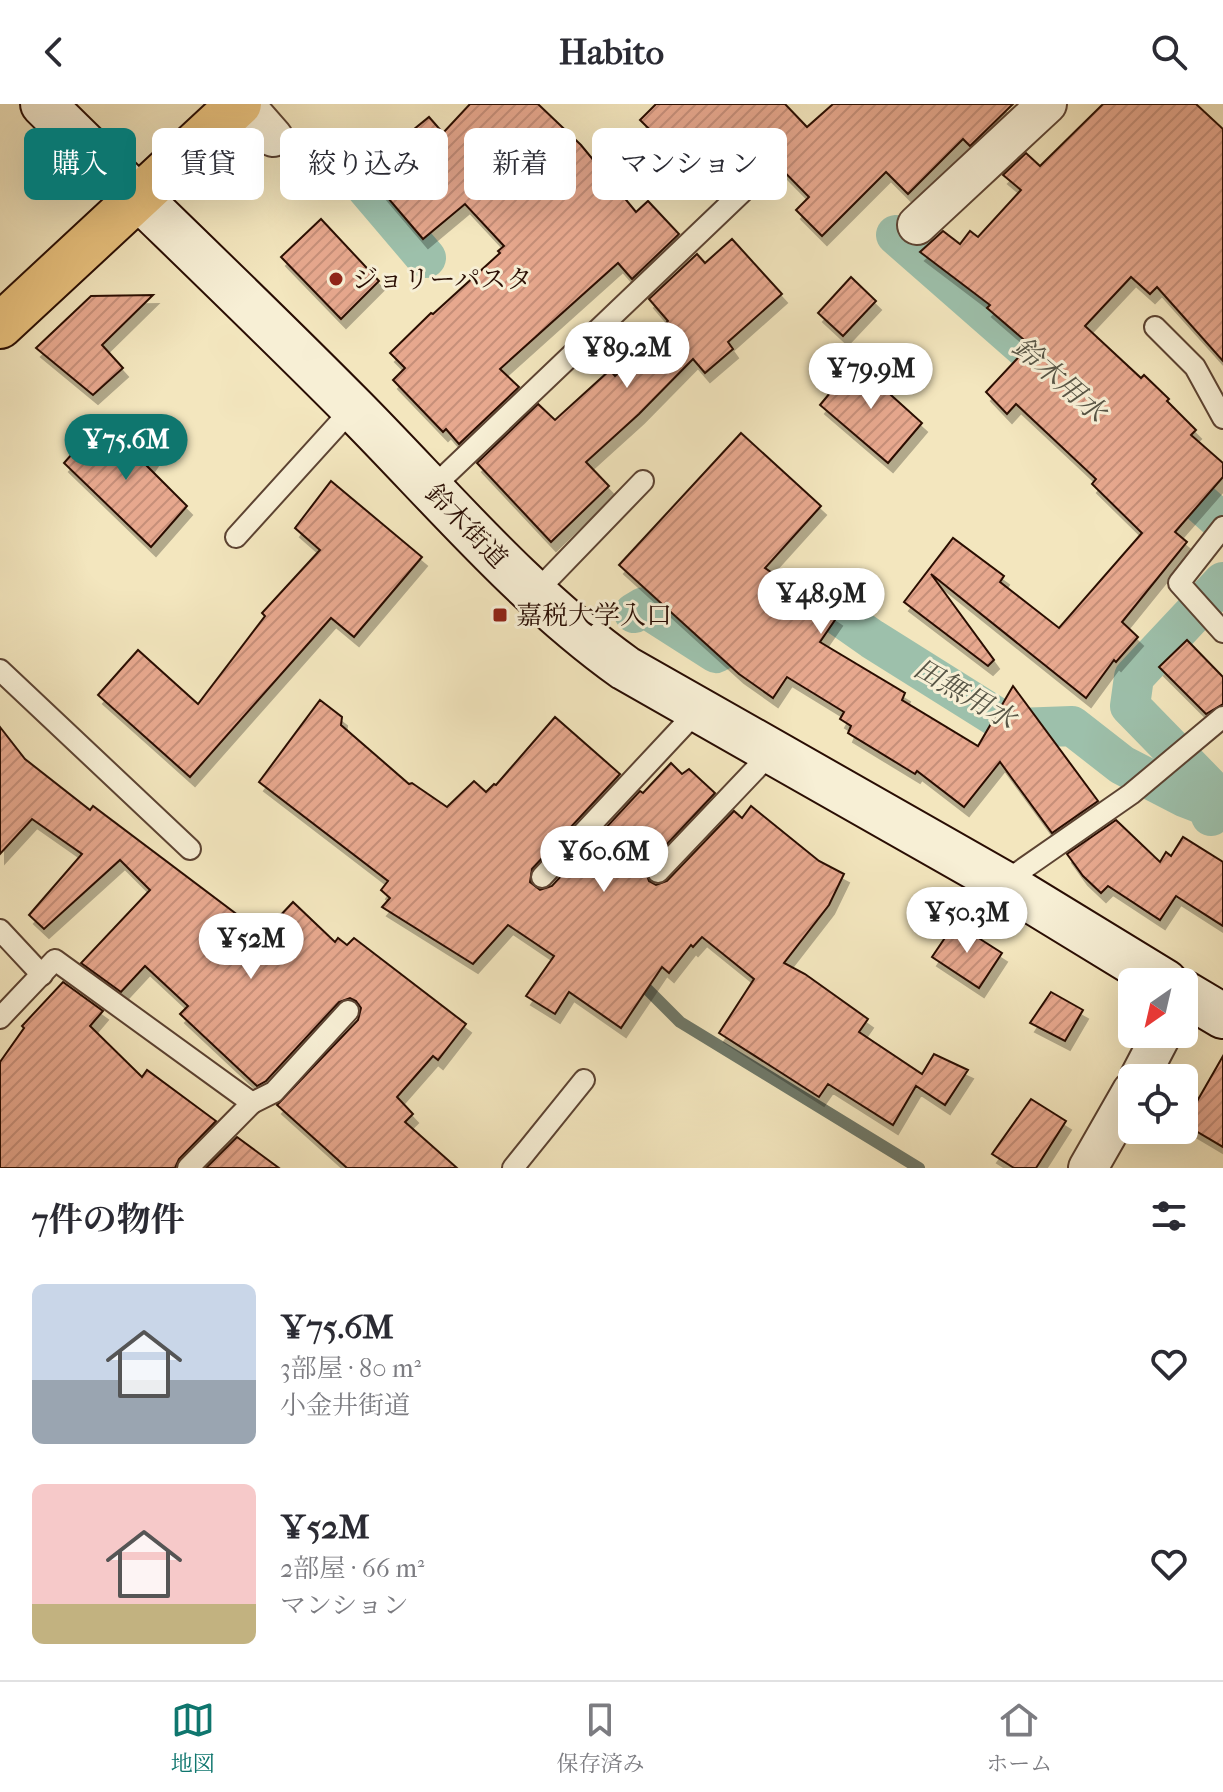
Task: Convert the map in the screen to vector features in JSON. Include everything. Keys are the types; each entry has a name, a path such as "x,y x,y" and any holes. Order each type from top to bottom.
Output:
{"main road":[{"name":"鈴木街道","path":"43,104 353,408 533,595 581,637 625,668 1003,883 1142,968"},
{"path":"0,326 241,104"},
{"path":"1198,1001 1223,1016"}],"street":[{"path":"241,104 273,137"},
{"path":"917,225 1047,104"},
{"path":"1088,1168 1118,1116"}],"lane":[{"path":"431,489 734,200"},
{"path":"1155,327 1195,367 1223,418"},
{"path":"236,537 353,408"},
{"path":"533,595 643,481"},
{"path":"1216,626 1179,583 1220,532"},
{"path":"0,670 190,849"},
{"path":"542,877 699,709"},
{"path":"1003,883 1131,794 1223,717"},
{"path":"658,872 772,752"},
{"path":"0,930 42,975"},
{"path":"0,1018 55,960 252,1103"},
{"path":"188,1168 252,1103 274,1092 348,1011"},
{"path":"513,1168 584,1080"}],"building":[{"path":"470,104 538,104 563,128 464,128 464,200 576,200 576,140 592,158 592,200 626,200 636,212 648,201 679,234 632,279 618,263 500,369 519,387 459,444 446,429 443,432 393,380 405,368 390,353 504,246 465,204 423,239 390,200 448,200 448,128"},
{"path":"656,104 785,104 807,127 833,104 1013,104 970,146 963,139 908,194 886,172 822,236 796,210 809,197 787,175 787,128 648,128 640,120"},
{"path":"1103,104 1196,104 1223,129 1223,361 1157,287 1150,294 1131,277 1085,326 1141,378 1144,375 1169,399 1167,401 1196,430 1191,435 1223,463 1223,477 1175,532 1187,542 1122,622 1138,637 1116,662 1114,660 1086,698 931,574 994,660 988,666 904,602 953,538 1004,576 1000,582 1059,628 1142,533 1092,484 1096,479 1016,404 1007,414 986,392 1030,345 987,308 990,305 920,252 943,231 960,244 970,231 978,237 1021,190 1003,175 1026,153 1040,166"},
{"path":"429,117 439,128 416,128"},
{"path":"321,219 379,281 341,319 281,257"},
{"path":"732,239 782,294 728,342 733,349 705,373 693,359 586,462 609,486 551,542 477,463 538,404 555,420 610,370 615,376 668,321 649,299 697,254 705,263"},
{"path":"851,277 876,301 843,336 818,313"},
{"path":"153,295 102,345 123,368 93,395 36,348 91,296"},
{"path":"859,358 885,380 881,386 922,423 888,463 820,405"},
{"path":"103,419 153,457 147,466 187,506 151,547 64,463"},
{"path":"741,433 821,506 765,568 837,617 820,642 905,693 902,700 978,746 1013,686 1098,801 1052,833 1000,762 964,807 917,771 915,774 848,733 851,726 840,719 844,712 787,677 773,698 739,674 619,565"},
{"path":"331,481 422,557 354,637 331,618 190,777 98,695 138,650 198,704 265,616 262,613 320,550 295,528"},
{"path":"1187,640 1223,677 1223,704 1206,714 1159,667"},
{"path":"320,700 342,717 341,725 409,784 412,783 447,807 474,781 486,792 496,785 555,717 620,774 532,869 530,882 540,890 552,886 640,791 643,793 671,763 682,774 689,769 715,793 649,863 645,870 649,881 656,885 667,881 734,811 742,818 751,806 819,861 844,874 829,905 784,963 805,974 868,1019 859,1032 922,1074 934,1054 968,1070 945,1105 916,1086 893,1125 828,1084 819,1097 719,1033 754,979 702,937 693,947 691,945 669,973 662,967 621,1028 569,992 555,1014 526,996 554,956 508,925 473,964 382,907 390,898 381,890 388,881 259,782"},
{"path":"0,727 25,759 90,810 93,806 263,934 293,902 335,942 338,938 347,945 354,938 466,1024 438,1060 433,1056 397,1097 413,1114 405,1122 457,1168 347,1168 277,1105 358,1020 361,1008 356,1001 350,998 339,1002 266,1081 257,1086 180,1014 188,1006 145,966 121,992 81,963 150,890 120,860 44,929 29,915 82,854 32,819 0,854"},
{"path":"1116,820 1160,862 1166,852 1171,856 1183,837 1223,862 1223,926 1176,896 1160,920 1108,886 1101,893 1083,876 1067,854"},
{"path":"955,923 1002,953 979,988 932,957"},
{"path":"63,982 103,1011 90,1026 142,1077 147,1070 216,1121 179,1159 175,1168 0,1168 0,1062 24,1028 22,1026"},
{"path":"1051,992 1083,1010 1065,1041 1030,1023"},
{"path":"1223,1056 1223,1147 1198,1132 1198,1100"},
{"path":"1031,1099 1066,1121 1036,1168 1014,1168 992,1154"},
{"path":"237,1137 279,1168 206,1168"}],"waterway":[{"path":"377,200 426,258"},
{"name":"鈴木用水","path":"896,235 1067,385"},
{"name":"鈴木用水","path":"1160,467 1223,523"},
{"name":"鈴木用水","path":"1211,816 1210,788 1130,706 1134,677 1223,582"},
{"name":"田無用水","path":"634,613 644,607 716,653 815,599 872,639 1014,728 1072,726 1122,765 1184,797 1223,812"},
{"path":"637,979 680,1022 919,1168"}],"place":[{"name":"ジョリーパスタ","path":"336,279"},
{"name":"嘉税大学入口","path":"500,615"}]}
